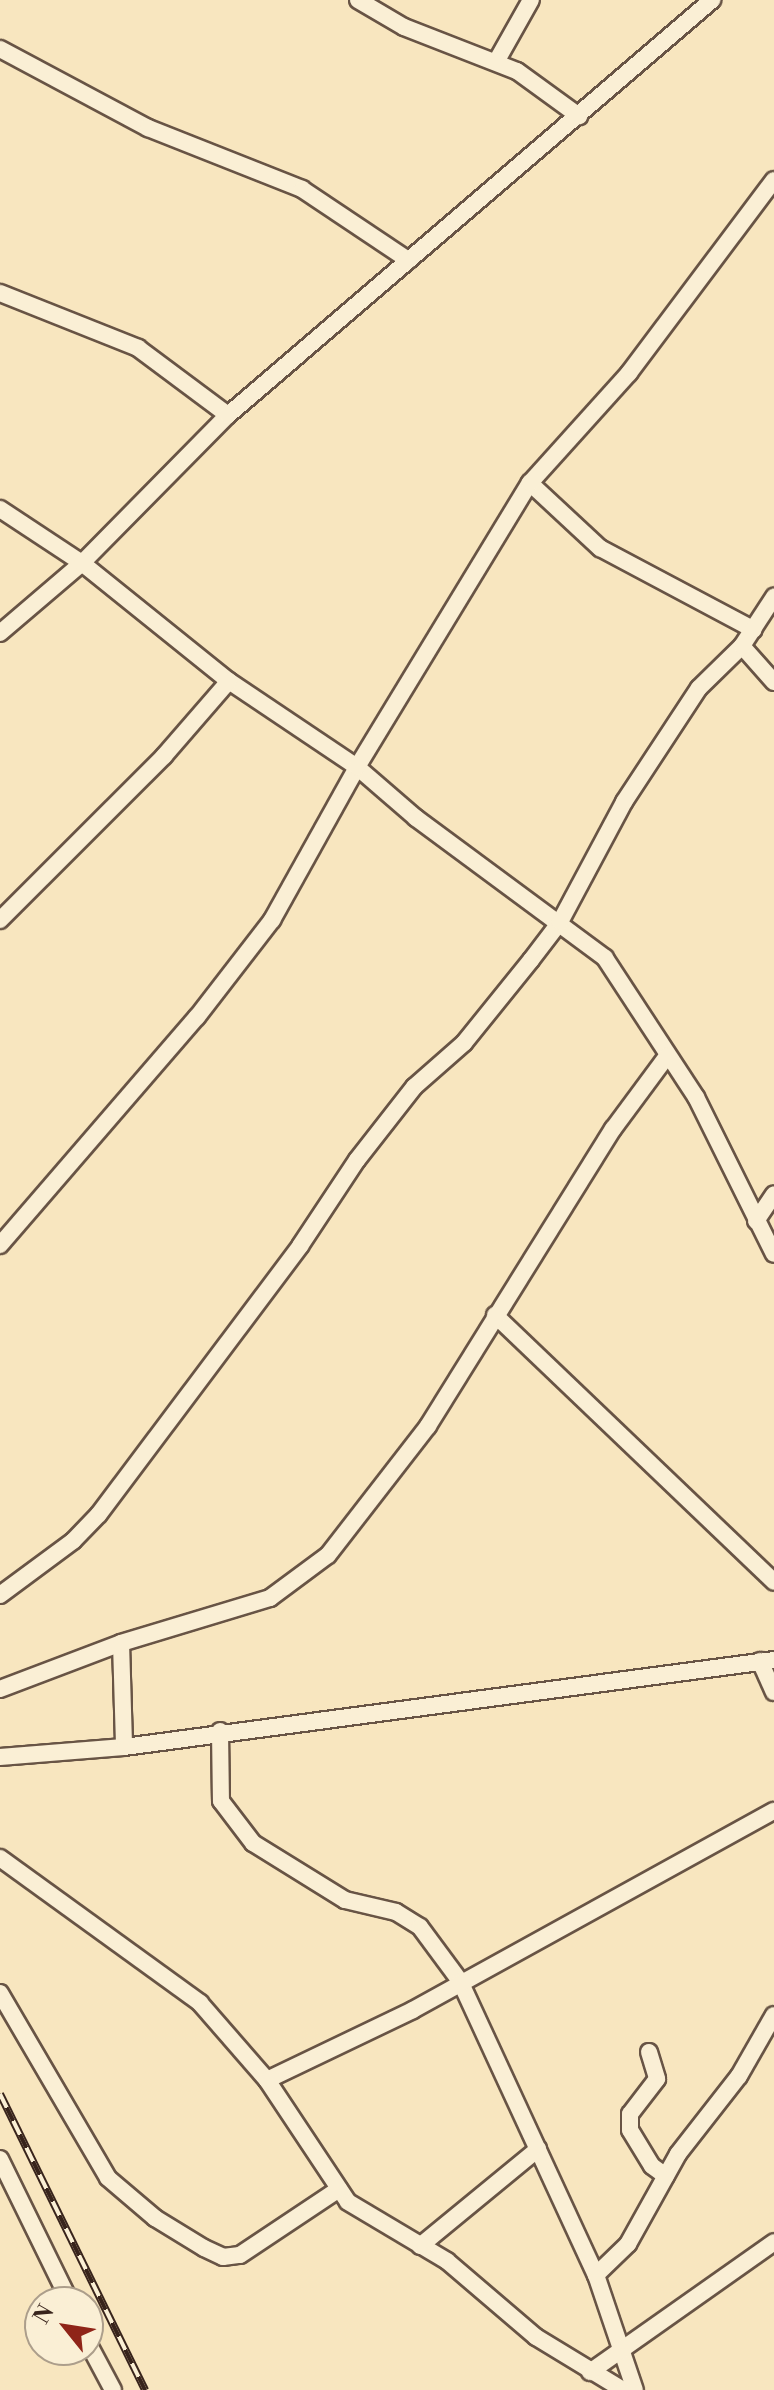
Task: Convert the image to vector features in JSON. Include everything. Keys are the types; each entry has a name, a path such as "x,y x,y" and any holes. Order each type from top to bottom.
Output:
{"street":[{"path":"358,0 414,31 496,62 579,116"},
{"path":"496,62 531,0"},
{"path":"0,633 82,563 228,415 712,0"},
{"path":"0,49 148,128 302,189 408,260"},
{"path":"0,1245 197,1017 272,920 357,767 530,483 629,373 774,180"},
{"path":"0,293 138,348 228,415"},
{"path":"530,483 600,548 754,630"},
{"path":"0,509 82,563 229,681 357,767 416,818 605,958 726,1152 774,1254"},
{"path":"0,1595 56,1555 99,1514 300,1246 357,1160 414,1087 464,1043 560,922 624,802 690,701 742,646 774,597"},
{"path":"742,646 774,682"},
{"path":"0,920 164,756 229,681"},
{"path":"0,1689 121,1643 270,1598 328,1555 428,1426 613,1129 667,1056"},
{"path":"756,1221 774,1194"},
{"path":"495,1315 774,1582"},
{"path":"121,1643 124,1747"},
{"path":"0,1757 124,1747 220,1731 767,1660 774,1692"},
{"path":"220,1731 221,1801 253,1843 345,1900 396,1912 420,1927 460,1981 596,2275 635,2390"},
{"path":"267,2080 413,2010 460,1981 617,1902 774,1811"},
{"path":"0,1858 200,2003 267,2080 339,2189 365,2216 447,2261 536,2337 623,2390"},
{"path":"0,1993 108,2178 155,2218 204,2248 223,2257 240,2255 339,2189"},
{"path":"596,2275 628,2244 666,2176 739,2076 774,2015"},
{"path":"649,2052 657,2079 630,2114 630,2130 652,2166 666,2176"},
{"path":"420,2246 538,2149"},
{"path":"0,2159 62,2286"},
{"path":"590,2372 623,2352 774,2242"},
{"path":"100,2366 113,2390"}],"railway":[{"path":"0,2094 145,2390"}]}
